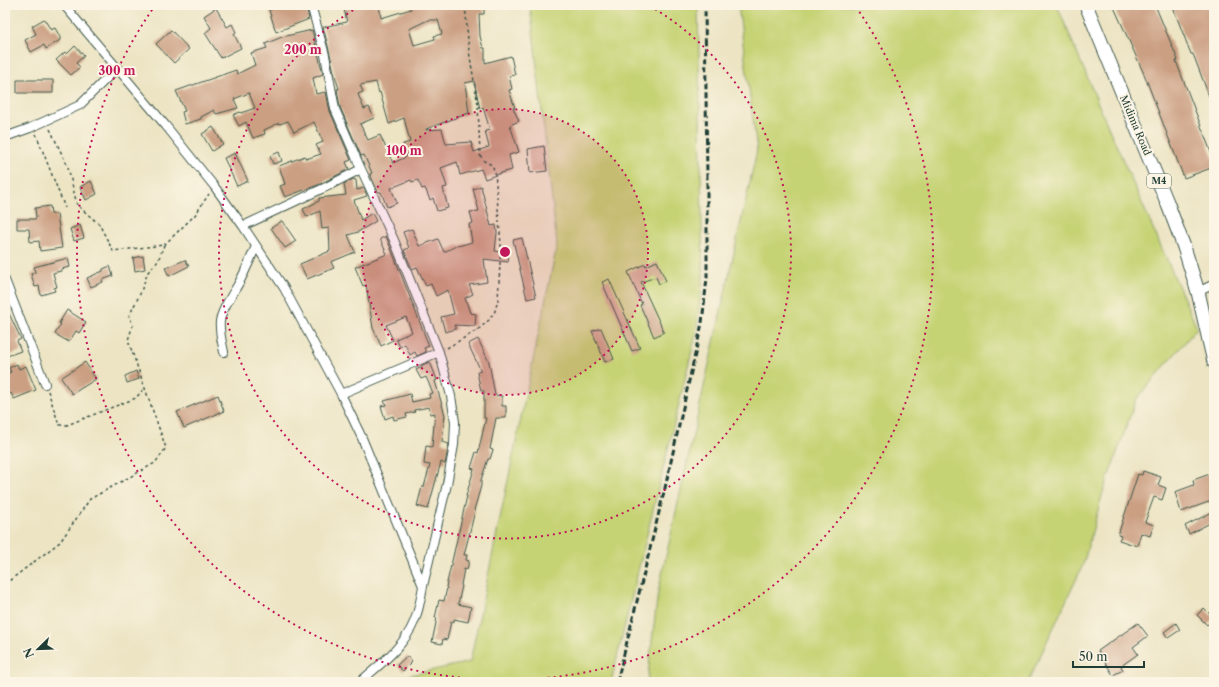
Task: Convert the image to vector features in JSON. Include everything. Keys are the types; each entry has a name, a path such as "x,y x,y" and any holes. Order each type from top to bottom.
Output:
{"main road":[{"name":"Midima Road","path":"1086,5 1184,247 1198,292 1214,362"}],"street":[{"path":"64,5 214,186 243,226 284,288 341,394 362,438 423,586"},
{"path":"311,5 325,54 334,104 361,169 394,240 439,352 446,374 455,422 454,445 447,484 414,623 405,639 390,655 360,682"},
{"path":"5,137 46,121 80,105 117,68"},
{"path":"243,226 361,169"},
{"path":"224,352 220,321 227,301 235,290 256,246"},
{"path":"5,280 45,384"},
{"path":"1198,292 1214,284"},
{"path":"341,394 439,352"}],"path":[{"path":"439,352 479,329 492,316 498,300 501,238 496,172 492,164 484,160 480,155 478,104 469,51 465,5"},
{"path":"46,121 68,167 77,205 99,224 113,251 164,245"},
{"path":"34,126 65,208"},
{"path":"5,584 60,542 90,499 155,463 166,448 128,340 133,325 129,316 140,294 148,272 158,261 164,245 195,215 214,186"},
{"path":"45,384 59,425 67,425 136,398 145,387"}],"green space":[{"path":"530,5 698,5 703,277 696,334 611,682 378,682 470,662 557,245"},
{"path":"738,5 1057,5 1103,115 1197,328 1136,400 1103,492 1083,565 1028,682 647,682 658,592 757,150"}],"building":[{"path":"284,5 306,5 309,19 276,32 269,10"},
{"path":"343,5 379,5 381,18 411,9 409,5 484,5 484,14 479,14 480,36 483,48 485,48 485,63 511,56 515,75 509,76 512,89 509,90 515,108 513,108 519,121 510,125 519,152 509,155 512,170 485,179 481,169 460,175 457,162 441,168 447,187 443,188 448,208 437,211 433,198 430,200 425,188 422,189 418,180 412,182 411,180 391,188 397,203 387,207 381,192 378,192 370,174 372,173 364,155 361,156 340,107 337,89 339,89 323,27 347,22","holes":["428,20 438,20 442,34 434,36 435,39 414,45 409,29","474,81 480,109 483,107 490,130 485,131 489,147 474,152 471,142 446,144 442,129 426,130 469,113 465,83","376,82 389,124 404,118 410,142 403,144 407,155 406,157 393,163 380,135 368,140 360,124 374,118 369,107 364,109 358,94 363,92 360,85"]},
{"path":"1113,5 1155,5 1178,60 1176,61 1214,160 1214,167 1184,178 1144,74"},
{"path":"1172,5 1212,5 1214,11 1214,109 1193,54 1191,54"},
{"path":"216,8 227,27 232,24 236,32 234,34 241,48 221,58 205,33 211,28 204,16"},
{"path":"44,19 51,30 55,28 60,40 46,49 44,45 31,52 25,40 36,34 32,26"},
{"path":"171,30 189,49 174,63 156,44"},
{"path":"312,30 323,74 313,78 316,94 326,92 330,111 351,160 346,162 349,169 318,185 285,197 280,186 285,184 279,166 305,156 306,159 321,154 316,145 323,142 314,122 294,132 288,121 279,123 264,130 265,134 253,138 246,122 239,126 233,115 255,108 249,93 234,99 238,108 216,114 214,110 201,117 201,119 185,124 182,112 185,111 176,91 236,70 237,74 255,65 251,53 267,48 265,44 282,37"},
{"path":"75,46 84,56 76,63 80,67 71,75 56,60 65,52 67,54"},
{"path":"17,80 53,80 53,93 17,93"},
{"path":"213,127 223,144 212,151 202,134"},
{"path":"544,146 547,171 530,173 528,149"},
{"path":"279,152 282,161 273,164 270,156"},
{"path":"235,153 248,181 237,186 224,158"},
{"path":"353,179 356,180 357,190 364,188 367,196 354,200 361,220 372,213 376,221 358,232 348,235 355,252 331,262 334,268 307,279 300,264 330,251 329,228 322,229 320,211 307,217 303,209 319,201 319,198 346,195 344,184"},
{"path":"91,181 97,194 86,200 80,187"},
{"path":"481,186 491,226 496,225 497,233 495,251 509,253 508,262 484,259 487,282 469,285 473,294 465,298 470,313 476,314 475,326 454,325 456,329 445,332 441,317 454,314 448,290 436,296 431,284 426,286 417,267 412,269 404,250 409,248 403,232 412,229 419,246 438,239 444,252 458,245 472,242 469,224 473,223 470,212 479,211 473,189"},
{"path":"50,206 51,214 57,214 62,248 40,251 39,241 30,242 29,229 17,229 17,219 35,219 35,208"},
{"path":"282,221 296,241 285,248 271,228"},
{"path":"80,225 84,238 74,241 70,229"},
{"path":"386,236 429,346 424,348 426,352 417,356 415,352 410,355 405,344 400,347 396,339 412,332 406,317 386,325 393,340 381,346 373,328 366,285 363,286 355,267 387,254 380,239"},
{"path":"522,238 536,297 527,299 513,240"},
{"path":"143,256 145,269 135,271 133,258"},
{"path":"68,258 70,267 53,273 57,287 54,288 55,291 41,295 39,286 35,287 31,274 35,273 34,267"},
{"path":"185,260 189,266 169,276 165,268"},
{"path":"657,261 666,281 659,284 656,277 641,282 664,332 654,337 628,272 645,264 646,266"},
{"path":"110,266 113,276 102,280 103,282 91,287 87,278"},
{"path":"609,279 640,348 632,351 602,282"},
{"path":"5,305 21,339 17,341 21,351 7,356 5,350"},
{"path":"67,310 86,322 79,333 76,331 69,342 55,334 61,324 59,323"},
{"path":"601,328 614,359 605,362 592,331"},
{"path":"478,339 489,362 495,395 502,396 502,406 506,406 506,418 496,418 490,449 493,450 490,459 488,459 481,480 481,486 464,555 467,555 466,560 469,561 467,570 464,569 458,604 471,607 468,622 454,619 454,622 451,621 447,640 443,639 442,644 432,642 437,618 435,618 439,600 444,601 466,496 474,469 471,468 476,452 478,453 486,418 484,418 484,391 481,391 477,372 481,371 468,344"},
{"path":"85,362 96,379 72,394 61,378"},
{"path":"430,362 437,380 435,381 445,415 442,442 449,444 445,464 441,462 428,509 417,506 430,465 424,464 426,446 432,447 435,413 430,414 429,407 414,410 415,412 406,414 407,417 394,420 393,416 385,419 381,406 386,405 384,401 410,394 412,402 430,398 429,394 433,393 426,377 421,379 416,370 422,367 422,365"},
{"path":"17,364 19,369 26,366 36,390 14,399 11,393 5,396 5,374 11,372 9,368"},
{"path":"136,371 139,379 127,383 125,376"},
{"path":"218,395 224,411 184,428 177,412"},
{"path":"1143,471 1161,477 1158,485 1166,488 1162,500 1154,497 1145,522 1154,525 1150,536 1141,533 1137,546 1119,540 1121,536 1118,535 1138,474 1142,475"},
{"path":"1210,474 1214,486 1214,500 1181,512 1175,492 1194,485 1193,480"},
{"path":"1214,511 1214,521 1189,534 1185,526"},
{"path":"1204,608 1214,618 1207,625 1197,615"},
{"path":"1138,623 1148,636 1133,647 1138,654 1121,666 1123,670 1113,675 1098,651"},
{"path":"1176,623 1180,630 1168,638 1164,632"},
{"path":"407,656 412,662 403,671 397,665"}],"railway":[{"path":"617,682 665,488 702,323 707,278 705,5"}]}
